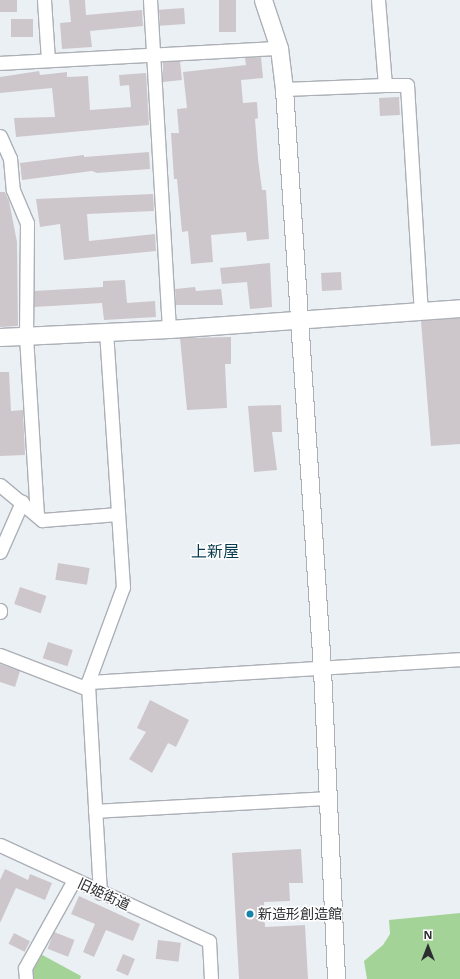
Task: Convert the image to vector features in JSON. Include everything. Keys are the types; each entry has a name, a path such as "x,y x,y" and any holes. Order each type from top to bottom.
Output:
{"street":[{"path":"44,0 48,60"},
{"path":"150,0 169,329"},
{"path":"263,0 279,48 284,89 322,669 336,979"},
{"path":"378,0 385,85"},
{"path":"0,63 279,48"},
{"path":"284,89 406,85 421,311"},
{"path":"0,136 10,158 13,190 27,223 26,336 37,515"},
{"path":"0,337 169,329 299,318 460,308"},
{"path":"100,893 88,685 123,586 106,332"},
{"path":"0,485 42,520 118,514"},
{"path":"0,552 22,502"},
{"path":"0,655 88,685 460,659"},
{"path":"95,811 328,798"},
{"name":"旧姫街道","path":"0,845 100,893 209,941 211,979"},
{"path":"26,979 26,968 74,880"}],"green space":[{"path":"460,913 460,979 367,979 364,961 383,945 390,934 389,920"},
{"path":"35,951 81,976 80,979 26,979"}],"building":[{"path":"0,0 17,0 17,12 0,12"},
{"path":"69,0 85,0 86,15 142,10 143,26 90,31 92,47 62,49 60,23 71,22"},
{"path":"219,0 236,0 236,32 219,32"},
{"path":"184,8 185,24 160,26 159,10"},
{"path":"11,19 33,19 33,37 11,37"},
{"path":"261,57 263,78 241,80 243,103 257,102 258,118 255,119 258,159 262,190 266,190 269,239 247,241 246,232 211,235 213,262 191,264 188,231 182,232 177,179 174,179 171,133 179,133 177,109 187,108 183,72 246,65 245,58"},
{"path":"180,61 182,80 163,82 163,62"},
{"path":"39,71 40,75 67,72 67,77 88,76 90,110 131,107 129,85 120,86 119,75 146,73 149,125 16,137 14,118 55,117 52,88 0,93 0,77"},
{"path":"399,97 400,115 380,116 379,98"},
{"path":"149,152 150,169 97,173 92,171 22,180 20,163 84,155 84,157"},
{"path":"0,192 5,192 9,201 17,242 18,326 0,327"},
{"path":"153,194 154,211 87,214 89,241 155,234 156,251 64,260 60,224 40,227 36,199"},
{"path":"270,263 272,307 250,309 247,282 222,284 220,268"},
{"path":"341,272 342,290 322,291 321,273"},
{"path":"125,280 127,303 155,301 156,317 104,320 102,303 34,307 34,291 103,287 103,281"},
{"path":"195,287 196,291 221,289 223,305 176,305 175,289"},
{"path":"460,318 460,444 431,446 421,321"},
{"path":"231,337 231,364 225,364 227,408 187,410 180,338"},
{"path":"0,372 9,372 11,411 23,410 25,455 0,456"},
{"path":"281,405 282,432 272,432 277,470 254,472 248,406"},
{"path":"58,563 90,568 87,585 55,580"},
{"path":"20,587 46,596 41,613 14,604"},
{"path":"48,642 73,650 67,666 43,658"},
{"path":"0,664 20,671 15,687 0,682"},
{"path":"150,700 189,720 176,747 168,743 152,773 129,759 146,732 137,728"},
{"name":"新造形創造館","path":"301,849 303,883 289,883 290,901 264,902 265,927 305,925 308,979 239,979 232,853"},
{"path":"5,869 28,880 30,874 52,883 45,900 16,888 0,923 0,880"},
{"path":"79,896 140,924 133,941 106,930 94,957 83,952 95,924 71,914"},
{"path":"54,932 75,940 68,957 48,949"},
{"path":"14,933 30,941 25,952 9,944"},
{"path":"158,940 181,943 179,962 156,959"},
{"path":"123,954 135,959 128,976 116,971"}],"place":[{"name":"新造形創造館","path":"250,914"}],"district":[{"name":"上新屋","path":"215,551"}]}
